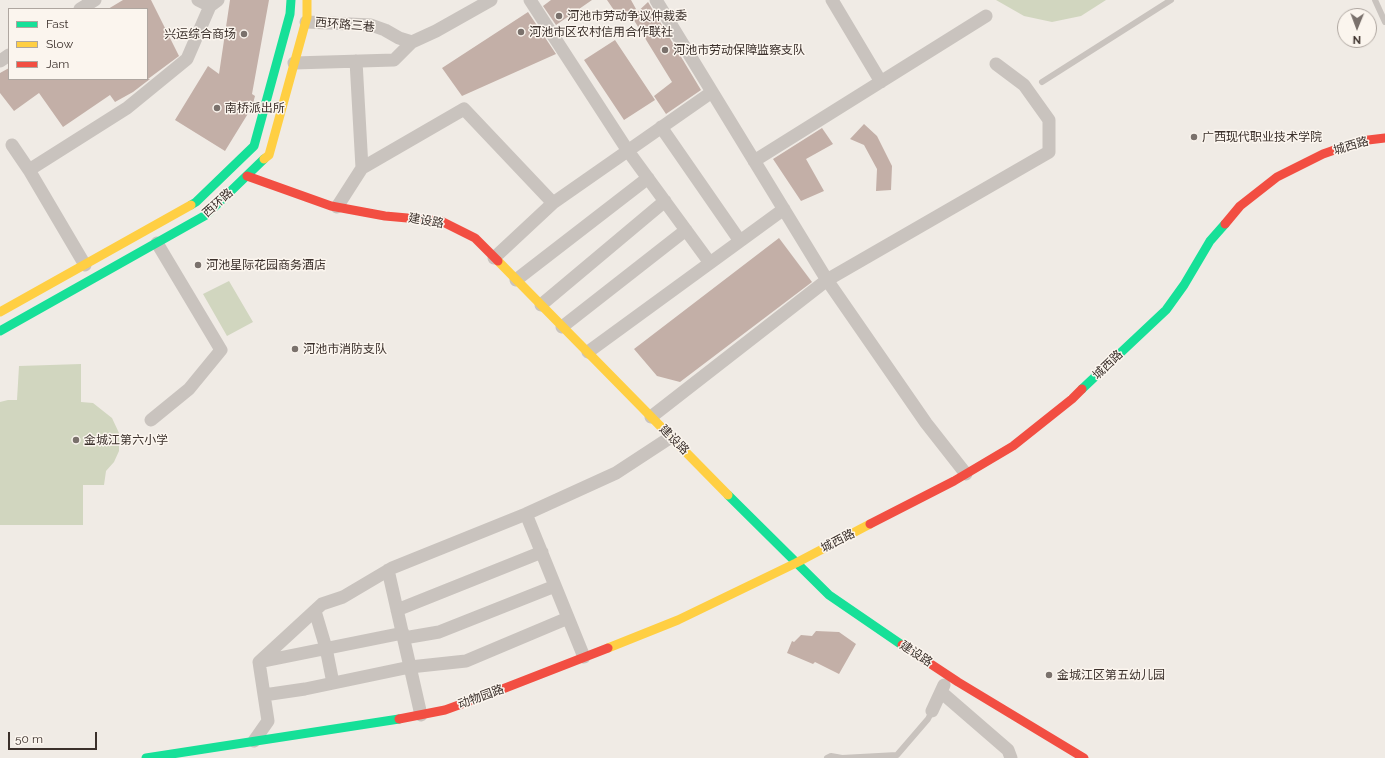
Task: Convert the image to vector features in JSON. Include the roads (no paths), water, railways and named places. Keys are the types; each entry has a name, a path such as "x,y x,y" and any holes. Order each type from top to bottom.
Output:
{"main road":[{"name":"西环路","path":"0,312 196,202 254,146 290,14 290,0"},
{"name":"西环路","path":"0,332 206,215 269,155 306,22 307,0"},
{"name":"城西路","path":"796,563 966,474 1013,446 1072,399 1166,310 1184,285 1210,241 1240,206 1277,177 1323,154 1360,141 1385,138"},
{"name":"建设路","path":"246,176 337,207 385,216 442,222 475,238 829,595 948,676 1084,758"},
{"name":"动物园路","path":"146,758 445,710 678,620 796,563"}],"street":[{"path":"82,8 95,0"},
{"path":"29,170 127,108 187,59 214,3 198,0"},
{"path":"294,63 394,60 412,42 491,0"},
{"path":"530,0 628,150 710,263"},
{"path":"656,0 827,280 926,423 966,474"},
{"path":"832,0 881,82"},
{"path":"754,161 986,16"},
{"name":"西环路三巷","path":"306,22 371,25 385,30 399,38 412,42"},
{"path":"356,61 362,168"},
{"path":"651,417 827,280 1049,152 1050,120 1024,85 996,64"},
{"path":"494,258 553,203 712,92"},
{"path":"337,207 362,168 464,109 553,203"},
{"path":"661,127 740,241"},
{"path":"12,145 29,170 85,264"},
{"path":"516,280 648,178"},
{"path":"541,305 665,201"},
{"path":"588,352 784,209"},
{"path":"562,327 686,230"},
{"path":"151,420 189,389 222,350 157,243"},
{"path":"259,662 322,604 343,597 388,570 526,514 616,473 671,437"},
{"path":"526,514 584,657"},
{"path":"397,610 542,552"},
{"path":"388,570 421,715"},
{"path":"259,662 326,648 439,632 555,586"},
{"path":"315,611 326,648 333,683"},
{"path":"264,694 304,689 410,667 466,660 568,618"},
{"path":"254,741 268,721 259,662"},
{"path":"932,711 948,676"},
{"path":"941,692 1008,750 1011,758"}],"lane":[{"path":"1042,82 1171,0"},
{"path":"1375,0 1385,22"},
{"path":"827,758 831,756 842,758 897,755 928,719 932,711"}],"place":[{"name":"河池市劳动争议仲裁委","path":"559,16"},
{"name":"河池市区农村信用合作联社","path":"521,32"},
{"name":"兴运综合商场","path":"244,34"},
{"name":"河池市劳动保障监察支队","path":"665,50"},
{"name":"南桥派出所","path":"217,108"},
{"name":"广西现代职业技术学院","path":"1194,137"},
{"name":"河池星际花园商务酒店","path":"198,265"},
{"name":"河池市消防支队","path":"295,349"},
{"name":"金城江第六小学","path":"76,440"},
{"name":"金城江区第五幼儿园","path":"1049,675"}]}
